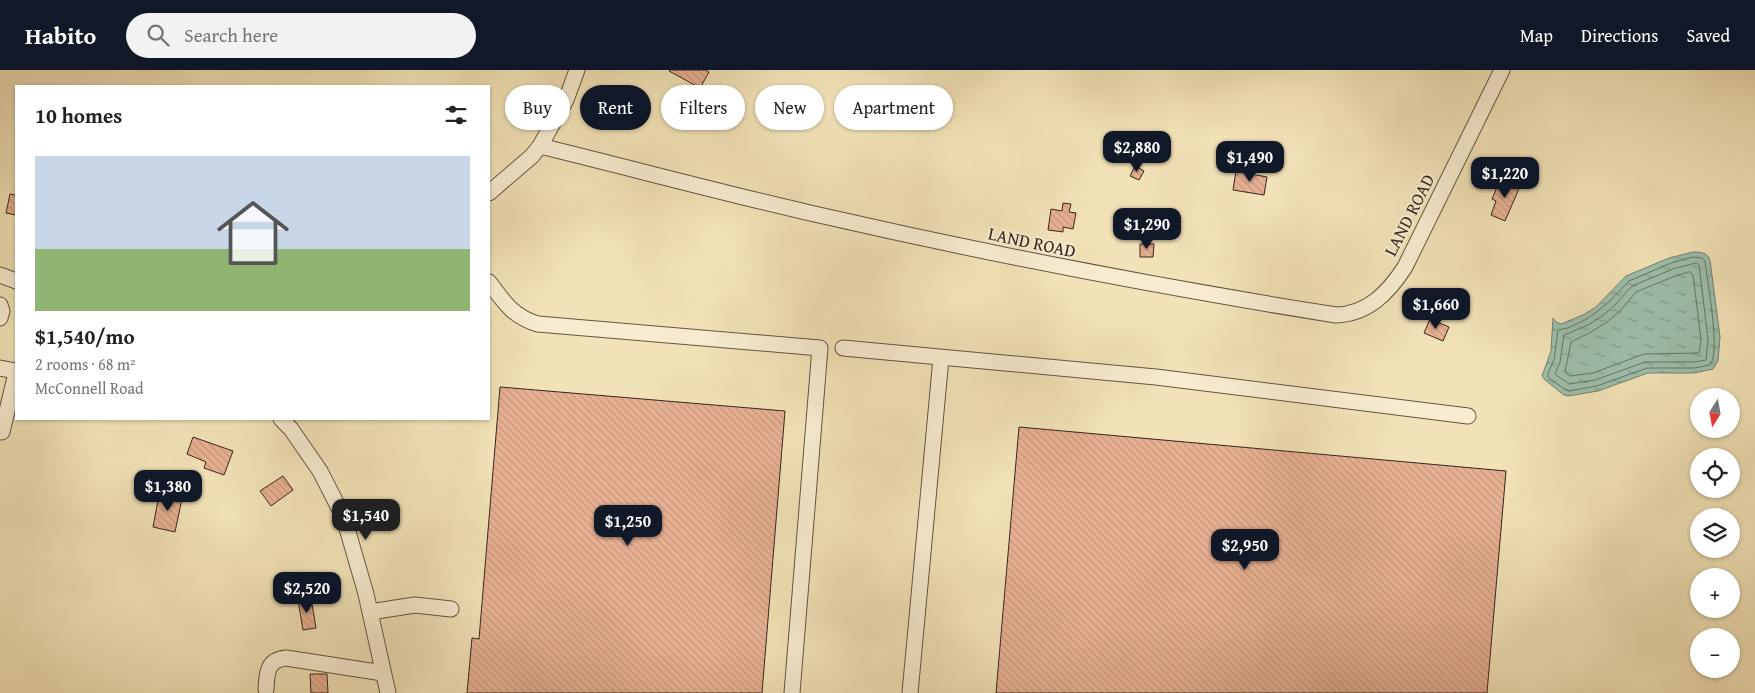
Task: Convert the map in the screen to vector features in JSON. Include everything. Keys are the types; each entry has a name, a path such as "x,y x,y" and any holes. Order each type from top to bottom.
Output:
{"street":[{"path":"490,192 532,156 540,146 566,100 577,70"},
{"name":"LAND ROAD","path":"540,146 809,213 1048,265 1217,296 1336,315 1348,315 1363,310 1383,296 1405,268 1502,70"},
{"path":"490,283 507,307 524,320 538,324 820,348 792,693"},
{"path":"0,306 2,311 0,318"},
{"path":"843,348 1156,377 1468,416"},
{"path":"910,693 941,358"},
{"path":"0,368 15,372"},
{"path":"0,431 2,432 15,376"},
{"path":"282,420 290,428 320,471 344,518 370,612 388,693"},
{"path":"370,612 416,605 451,609"},
{"path":"266,688 271,664 276,659 286,658 384,673"}],"water":[{"path":"1701,252 1709,257 1710,260 1720,337 1718,361 1713,369 1694,373 1648,373 1598,391 1568,396 1545,380 1542,376 1551,351 1553,318 1561,324 1583,315 1596,307 1626,276 1669,258"}],"building":[{"path":"706,70 709,72 702,85 695,85 669,71"},
{"path":"1135,166 1144,171 1139,180 1130,176"},
{"path":"1236,171 1267,177 1264,195 1233,190"},
{"path":"1505,178 1521,184 1505,221 1491,215 1496,201 1492,199 1497,187 1500,189"},
{"path":"10,194 15,195 15,215 6,213"},
{"path":"1063,203 1071,204 1069,212 1076,213 1073,229 1063,227 1063,232 1048,230 1051,209 1062,211"},
{"path":"1140,244 1154,244 1153,257 1140,257"},
{"path":"1430,319 1449,327 1443,341 1424,333"},
{"path":"500,387 785,411 762,693 467,693 472,638 479,639"},
{"path":"1019,427 1506,471 1487,693 996,693"},
{"path":"193,437 233,451 224,475 204,468 206,462 187,454"},
{"path":"283,476 293,490 271,506 260,491"},
{"path":"174,492 183,494 175,532 153,527 159,495 173,497"},
{"path":"311,598 316,628 303,630 298,600"},
{"path":"310,674 327,674 328,693 311,693"}]}
